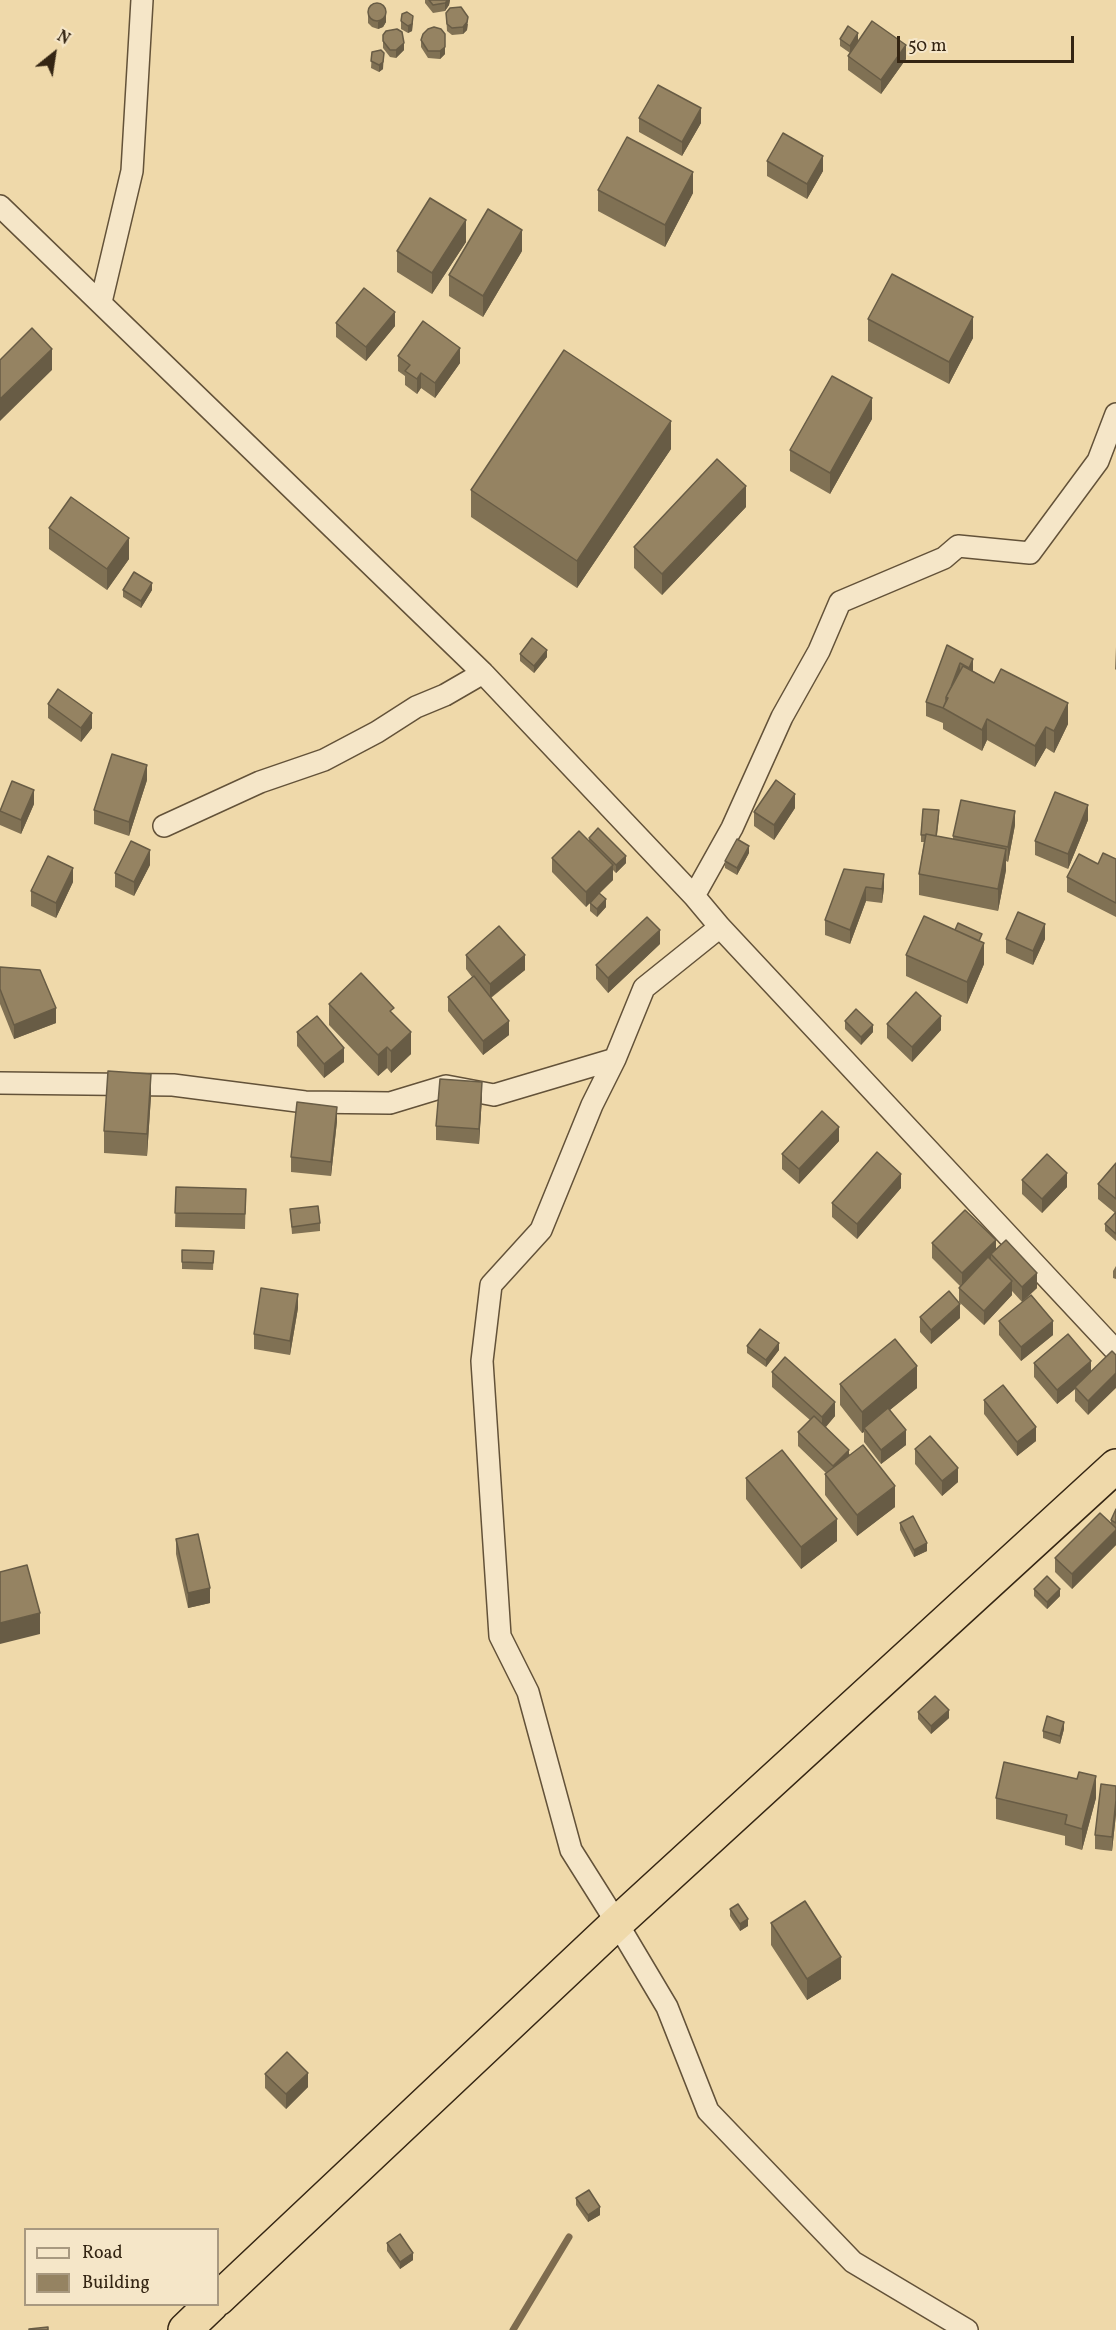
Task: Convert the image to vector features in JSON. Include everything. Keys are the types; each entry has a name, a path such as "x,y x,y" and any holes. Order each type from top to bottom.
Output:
{"highway":[{"path":"219,2298 617,1923 1116,1466"},
{"path":"184,2330 210,2306"}],"street":[{"path":"101,302 132,171 142,0"},
{"path":"0,206 483,673 694,896 720,927 1116,1351"},
{"path":"694,896 732,828 782,717 819,651 840,602 944,558 958,546 1030,553 1098,461 1116,414"},
{"path":"164,826 260,782 324,760 377,732 416,707 445,695 483,673"},
{"path":"720,927 644,988 615,1059 592,1105 541,1230 491,1285 482,1362 500,1636 528,1692 571,1850 667,2007 708,2111 853,2262 967,2330"},
{"path":"0,1083 173,1085 305,1102 390,1103 446,1086 494,1095 615,1059"}],"building":[{"path":"429,0 448,0 445,3 433,5"},
{"path":"377,3 383,6 386,12 383,18 377,21 371,18 368,12 371,6"},
{"path":"461,7 468,17 467,22 463,27 452,28 447,24 446,13 450,8"},
{"path":"407,12 413,16 412,24 408,26 401,21 402,14"},
{"path":"872,21 906,45 881,80 848,56"},
{"path":"848,26 858,33 850,46 840,39"},
{"path":"434,27 441,29 445,34 445,47 440,51 428,51 421,40 428,29"},
{"path":"397,29 402,32 404,43 396,50 390,50 383,41 383,35 386,31"},
{"path":"381,50 384,53 383,62 379,65 371,61 372,52"},
{"path":"658,85 701,108 682,142 639,118"},
{"path":"783,133 823,156 807,184 767,161"},
{"path":"627,137 693,172 665,225 598,190"},
{"path":"430,198 466,220 432,273 397,251"},
{"path":"488,209 522,230 483,296 449,275"},
{"path":"892,274 973,317 949,362 868,319"},
{"path":"364,288 395,312 366,347 336,323"},
{"path":"423,321 460,348 435,383 421,373 417,379 405,371 410,365 398,356"},
{"path":"32,328 52,349 0,399 0,360"},
{"path":"564,350 671,421 577,561 471,490"},
{"path":"832,376 872,398 830,473 790,450"},
{"path":"717,459 746,486 662,574 634,547"},
{"path":"71,497 129,538 107,569 49,528"},
{"path":"134,572 152,583 141,601 123,590"},
{"path":"532,638 547,650 534,666 520,654"},
{"path":"947,645 973,659 969,668 960,663 943,708 926,702"},
{"path":"963,666 994,683 1001,669 1068,703 1054,731 1046,727 1035,746 987,719 982,730 943,708 948,698 946,697"},
{"path":"58,689 92,713 81,728 48,704"},
{"path":"112,754 147,765 129,822 94,810"},
{"path":"776,780 795,794 774,825 754,812"},
{"path":"12,781 34,790 21,820 0,811"},
{"path":"1055,792 1088,805 1068,854 1035,841"},
{"path":"961,800 1015,811 1008,847 953,836"},
{"path":"923,809 939,810 936,836 921,835"},
{"path":"598,828 626,856 616,865 589,838"},
{"path":"579,831 613,865 586,892 552,858"},
{"path":"926,834 1006,849 998,889 919,874"},
{"path":"737,839 749,846 737,868 725,861"},
{"path":"131,841 150,850 134,882 115,873"},
{"path":"1103,853 1116,859 1116,903 1067,877 1079,854 1098,864"},
{"path":"48,856 73,868 56,903 31,891"},
{"path":"844,869 884,874 882,889 866,887 850,930 825,920"},
{"path":"599,893 606,899 597,909 590,903"},
{"path":"1018,912 1045,924 1033,951 1006,939"},
{"path":"924,916 984,943 967,982 906,955"},
{"path":"647,917 660,930 608,978 596,965"},
{"path":"958,923 982,934 979,941 955,930"},
{"path":"499,926 525,955 490,984 466,955"},
{"path":"0,967 40,970 56,1008 14,1025 0,989"},
{"path":"361,973 394,1008 390,1011 411,1032 391,1051 387,1047 378,1055 329,1004"},
{"path":"474,976 509,1021 483,1041 448,997"},
{"path":"916,992 941,1016 912,1047 887,1024"},
{"path":"856,1009 873,1025 861,1037 845,1021"},
{"path":"317,1016 344,1048 324,1064 297,1032"},
{"path":"108,1071 151,1074 147,1134 104,1131"},
{"path":"440,1079 482,1082 479,1129 436,1126"},
{"path":"297,1102 337,1107 331,1162 291,1157"},
{"path":"822,1111 839,1127 799,1169 782,1154"},
{"path":"877,1152 901,1174 857,1224 832,1203"},
{"path":"1047,1154 1067,1173 1042,1199 1022,1180"},
{"path":"1116,1163 1116,1199 1098,1184"},
{"path":"176,1187 246,1189 245,1214 175,1213"},
{"path":"318,1206 320,1223 292,1227 290,1209"},
{"path":"965,1210 996,1240 962,1273 932,1243"},
{"path":"1116,1212 1116,1234 1105,1224"},
{"path":"1006,1240 1037,1273 1022,1287 991,1254"},
{"path":"182,1250 214,1251 213,1263 182,1262"},
{"path":"988,1257 1012,1281 984,1311 959,1288"},
{"path":"261,1288 298,1294 290,1341 254,1334"},
{"path":"949,1291 960,1304 931,1330 920,1317"},
{"path":"1031,1295 1053,1321 1021,1347 999,1321"},
{"path":"760,1329 779,1343 766,1360 747,1346"},
{"path":"1068,1334 1091,1361 1057,1390 1034,1363"},
{"path":"895,1339 917,1366 862,1412 840,1384"},
{"path":"1112,1351 1116,1355 1116,1373 1088,1401 1075,1387"},
{"path":"785,1357 835,1402 822,1417 772,1372"},
{"path":"1003,1385 1036,1427 1017,1442 984,1400"},
{"path":"888,1408 906,1430 881,1450 864,1428"},
{"path":"814,1416 849,1450 833,1466 798,1432"},
{"path":"930,1436 958,1468 942,1481 915,1449"},
{"path":"863,1445 895,1486 857,1515 825,1474"},
{"path":"782,1450 837,1519 801,1547 746,1478"},
{"path":"1116,1509 1116,1523 1111,1520"},
{"path":"1100,1513 1116,1530 1072,1574 1055,1558"},
{"path":"913,1516 927,1543 914,1550 900,1523"},
{"path":"198,1534 210,1588 188,1593 176,1539"},
{"path":"27,1565 40,1613 0,1623 0,1572"},
{"path":"1047,1576 1060,1589 1047,1602 1034,1589"},
{"path":"935,1696 949,1710 931,1726 918,1712"},
{"path":"1047,1716 1064,1722 1060,1736 1043,1731"},
{"path":"1004,1762 1077,1779 1079,1772 1096,1776 1082,1829 1065,1824 1067,1815 996,1798"},
{"path":"1101,1784 1116,1786 1112,1837 1095,1835"},
{"path":"805,1901 841,1957 807,1979 771,1923"},
{"path":"738,1904 748,1919 740,1924 730,1909"},
{"path":"287,2052 308,2073 286,2094 265,2074"},
{"path":"589,2190 600,2207 588,2215 576,2198"},
{"path":"400,2234 413,2253 400,2262 387,2243"},
{"path":"48,2327 48,2330 29,2330 29,2329"}],"waterway":[{"path":"513,2330 569,2237"}]}
